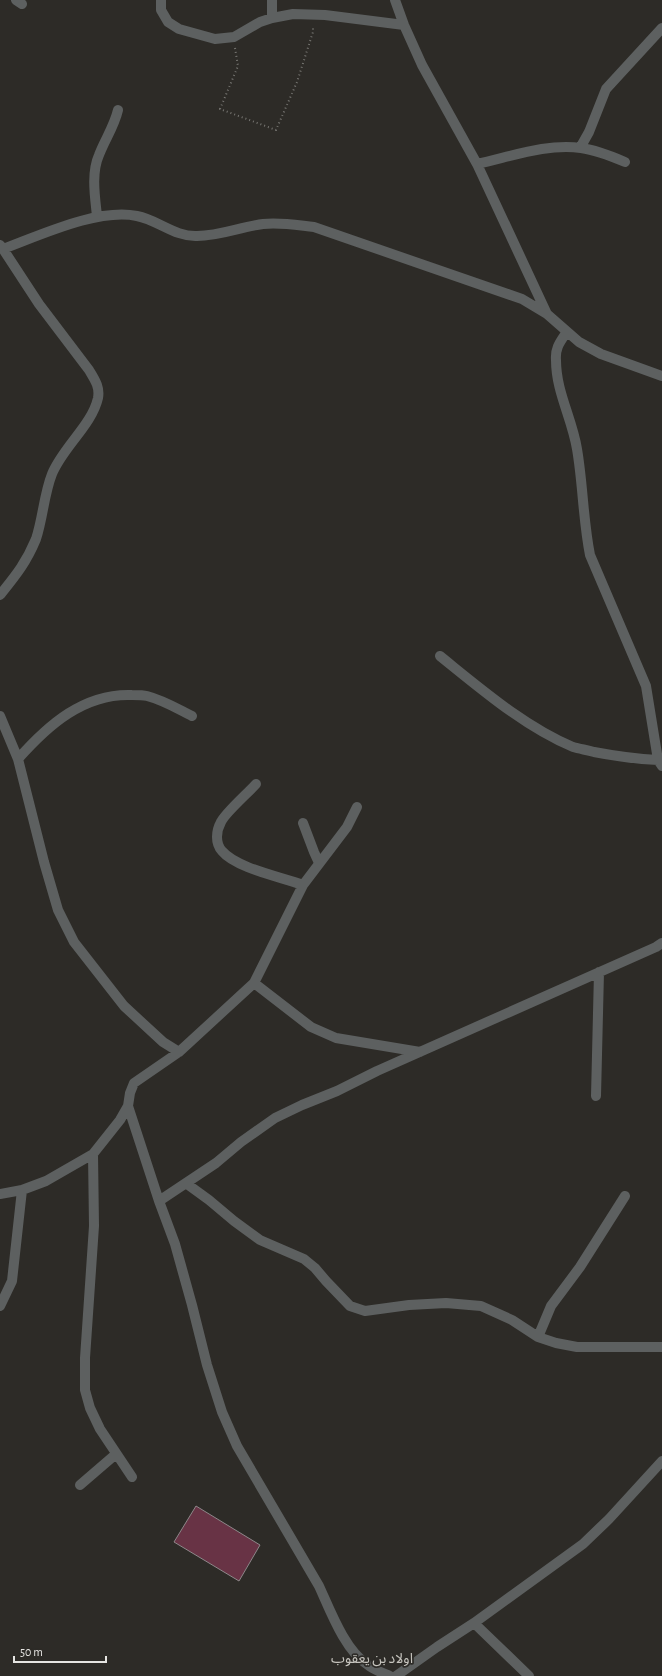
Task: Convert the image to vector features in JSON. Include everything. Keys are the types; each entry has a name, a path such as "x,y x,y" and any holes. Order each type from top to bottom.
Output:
{"street":[{"path":"161,0 161,10 168,22 179,29 215,39 234,37 260,22 292,14 357,18 404,25"},
{"path":"272,0 272,18"},
{"path":"395,0 404,25 422,65 477,164 547,314"},
{"path":"580,148 589,132 606,89 662,28"},
{"path":"97,216 94,186 95,169 98,156 115,123 118,110"},
{"path":"477,164 553,148 580,148 597,152 625,162"},
{"path":"0,595 22,568 36,538 52,473 64,450 94,411 99,391 96,381 89,370 39,304 2,247 97,216 119,214 138,216 160,224 177,233 195,236 214,235 269,224 285,223 314,227 522,299 547,314 566,333 579,342 601,354 662,376"},
{"path":"440,656 491,697 542,732 574,747 660,763 646,686 590,555 585,533 577,449 573,429 563,403 557,381 556,346 566,333"},
{"path":"18,759 34,741 63,716 101,698 122,695 147,696 192,716"},
{"path":"0,716 18,759 44,862 58,910 74,942 124,1006 163,1042 179,1052"},
{"path":"256,784 221,821 216,837 221,850 234,860 252,868 303,885"},
{"path":"0,1194 22,1190 46,1181 92,1154 120,1120 128,1106 130,1093 134,1083 179,1052 254,984 303,885 347,827 357,807"},
{"path":"303,823 319,863"},
{"path":"159,1201 216,1163 241,1142 275,1118 662,943"},
{"path":"596,1096 599,972"},
{"path":"254,984 311,1026 336,1038 420,1052"},
{"path":"128,1106 159,1201 175,1244 214,1390 237,1446 318,1586 353,1651 367,1665 390,1676"},
{"path":"92,1154 94,1226 85,1358 85,1390 96,1422 132,1477"},
{"path":"186,1184 260,1240 304,1259 315,1268 350,1306 365,1311 409,1305 446,1303 481,1306 512,1320 538,1337 556,1343 577,1347 662,1347"},
{"path":"0,1306 12,1281 22,1190"},
{"path":"538,1337 551,1306 580,1267 625,1196"},
{"path":"80,1485 116,1454"},
{"path":"396,1676 408,1672 583,1544 609,1519 662,1461"},
{"path":"474,1623 529,1676"}],"path":[{"path":"234,37 238,66 220,109 276,130 297,82 313,32 312,15"}],"building":[{"path":"196,1506 260,1545 239,1581 174,1542"}],"district":[{"name":"اولاد بن يعقوب","path":"372,1659"}]}
